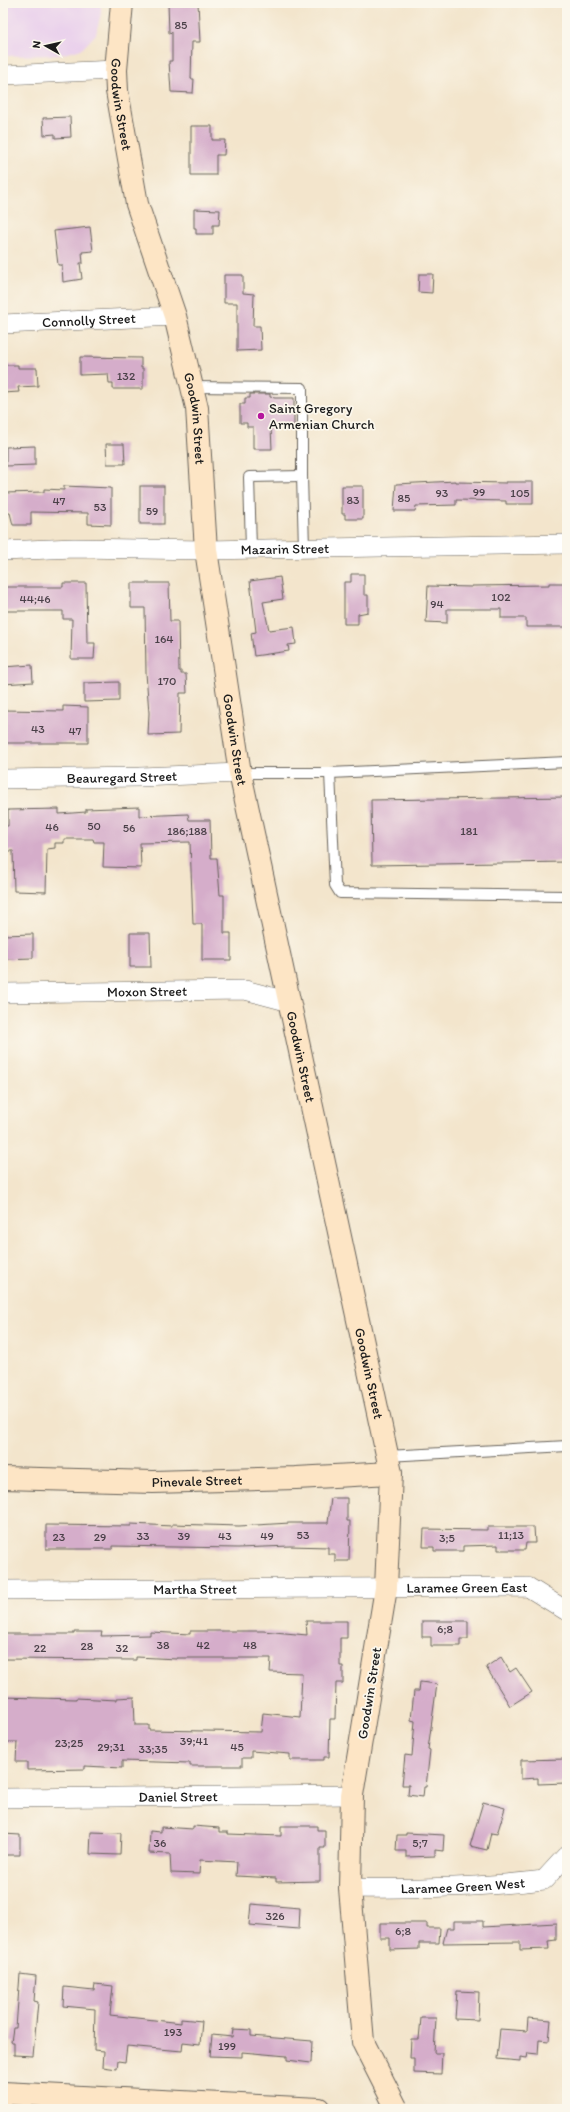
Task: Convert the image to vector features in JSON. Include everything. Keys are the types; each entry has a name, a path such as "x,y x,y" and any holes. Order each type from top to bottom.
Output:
{"main road":[{"name":"Goodwin Street","path":"122,3 116,70 117,91 137,204 175,316 197,408 206,550 240,773 389,1464 386,1588 352,1795 350,1888 363,2042 397,2109"},
{"name":"Pinevale Street","path":"3,1478 152,1482 296,1478 389,1464"},
{"path":"3,2093 319,2109"}],"street":[{"path":"3,75 116,70"},
{"name":"Connolly Street","path":"3,324 175,316"},
{"name":"Mazarin Street","path":"3,551 81,548 206,550 567,544"},
{"name":"Beauregard Street","path":"3,779 140,778 240,773"},
{"name":"Moxon Street","path":"3,993 244,990 290,1002"},
{"name":"Laramee Green East","path":"386,1588 528,1587 565,1610"},
{"name":"Martha Street","path":"3,1590 386,1588"},
{"name":"Daniel Street","path":"3,1798 352,1795"},
{"name":"Laramee Green West","path":"350,1888 428,1889 502,1885 544,1880 566,1856"}],"lane":[{"path":"192,387 302,388 304,548"},
{"path":"251,549 250,477 302,476"},
{"path":"240,773 330,773 567,762"},
{"path":"330,773 334,885 340,893 567,896"},
{"path":"389,1464 567,1446"}],"shaded area":[{"path":"3,3 101,3 101,13 96,34 82,49 60,55 3,56"}],"building":[{"path":"168,3 198,3 200,42 192,42 191,79 194,79 193,93 171,92 169,61 172,61 172,32 169,33"},
{"path":"70,117 71,137 55,138 55,134 44,135 43,118"},
{"path":"191,126 212,126 212,140 225,140 224,155 216,155 216,175 191,175"},
{"path":"194,209 220,210 219,225 213,225 213,234 196,234 196,228 194,228"},
{"path":"90,227 93,251 82,252 83,263 80,263 82,279 63,282 62,265 58,265 54,231"},
{"path":"419,274 433,274 432,293 418,292"},
{"path":"224,275 243,275 243,293 254,294 253,326 260,326 261,350 237,351 237,303 224,303"},
{"path":"80,357 141,358 141,368 143,368 143,389 113,389 113,383 109,383 108,374 80,375"},
{"path":"3,365 18,365 18,368 37,368 38,386 18,387 19,392 3,393"},
{"path":"250,394 270,394 270,397 275,398 294,398 294,425 271,427 272,449 253,449 253,427 247,427 247,423 240,423 240,404 245,404 245,398 250,398"},
{"path":"106,444 124,444 125,464 107,464"},
{"path":"35,446 35,465 6,466 6,447"},
{"path":"456,481 506,483 533,482 533,504 506,504 506,501 456,500 456,505 416,506 415,511 394,511 396,484"},
{"path":"64,486 111,488 111,525 88,524 88,513 31,512 31,525 13,525 10,513 3,513 3,493 44,492 44,489 64,490"},
{"path":"140,486 164,486 164,524 140,524"},
{"path":"342,486 363,486 363,519 345,519 345,514 342,514"},
{"path":"351,574 364,574 364,595 368,595 368,612 358,614 358,624 344,624 344,582 351,582"},
{"path":"280,577 283,599 263,602 269,630 294,627 296,644 288,645 289,651 254,656 251,633 256,632 250,581"},
{"path":"63,583 86,583 87,643 95,643 94,659 71,659 72,619 63,619 63,611 3,611 3,587 63,587"},
{"path":"131,583 169,583 170,621 178,621 179,671 181,671 181,674 186,674 187,693 180,693 179,734 148,735 149,713 146,673 145,608 131,608"},
{"path":"549,583 567,583 567,627 526,627 526,618 501,618 501,609 447,609 447,623 426,622 428,586 472,587 549,585"},
{"path":"32,665 33,682 3,684 3,667"},
{"path":"119,682 119,701 84,702 84,683"},
{"path":"63,706 88,707 88,743 3,743 3,710 63,711"},
{"path":"567,797 567,862 372,865 371,800"},
{"path":"139,807 139,816 188,814 189,820 210,820 211,858 217,858 220,895 224,895 224,933 231,933 231,960 202,960 202,924 193,924 190,842 140,843 141,868 103,867 104,842 94,842 93,839 64,839 64,843 55,843 55,848 47,849 46,892 14,891 13,851 4,851 3,826 8,826 8,810 59,809 59,814 86,812 86,809"},
{"path":"130,933 150,933 151,967 130,967"},
{"path":"33,934 33,958 3,959 3,935"},
{"path":"331,1498 347,1498 347,1521 350,1521 349,1561 335,1561 335,1554 328,1554 328,1547 290,1546 238,1548 113,1546 113,1549 46,1549 46,1525 131,1526 131,1524 172,1526 172,1524 239,1526 290,1523 328,1523"},
{"path":"487,1527 534,1527 535,1543 526,1543 525,1550 498,1550 498,1545 463,1546 463,1551 434,1551 434,1547 423,1547 424,1529 487,1530"},
{"path":"306,1621 347,1621 347,1638 340,1638 340,1666 343,1666 343,1683 336,1683 335,1719 330,1719 329,1757 324,1757 324,1760 290,1760 290,1754 251,1751 251,1758 242,1758 242,1766 190,1766 190,1763 122,1761 122,1768 85,1766 85,1769 27,1770 27,1762 16,1762 17,1742 3,1742 3,1697 117,1700 117,1698 134,1697 135,1725 149,1725 149,1730 261,1732 263,1713 300,1717 302,1673 270,1672 271,1658 177,1659 136,1657 136,1660 3,1659 3,1634 74,1634 74,1632 102,1632 101,1636 150,1635 150,1632 190,1634 190,1631 263,1631 307,1635"},
{"path":"422,1621 468,1621 468,1639 460,1639 460,1646 431,1646 431,1637 422,1637"},
{"path":"501,1657 510,1672 516,1668 532,1692 510,1706 486,1667"},
{"path":"420,1682 437,1684 428,1749 430,1750 426,1787 424,1787 423,1797 408,1795 409,1785 402,1785 405,1755 412,1756 415,1721 411,1720 414,1691 419,1691"},
{"path":"566,1759 566,1783 538,1784 538,1778 521,1779 521,1760"},
{"path":"483,1802 505,1808 497,1834 491,1833 487,1850 470,1846"},
{"path":"193,1826 219,1828 219,1832 228,1832 228,1834 281,1836 281,1826 317,1826 317,1830 325,1830 325,1848 320,1848 320,1881 276,1882 276,1878 236,1876 237,1862 200,1860 199,1874 171,1873 170,1854 149,1853 150,1831 161,1832 161,1827 193,1829"},
{"path":"91,1832 121,1833 120,1855 90,1854"},
{"path":"406,1833 444,1835 443,1851 435,1850 435,1856 406,1857 406,1851 396,1851 397,1835 406,1835"},
{"path":"3,1834 20,1835 20,1855 3,1855"},
{"path":"251,1904 300,1908 299,1929 249,1925"},
{"path":"454,1921 483,1921 483,1927 556,1923 556,1940 548,1941 549,1949 520,1950 520,1942 443,1943 447,1928 454,1928"},
{"path":"380,1923 427,1923 427,1928 440,1928 439,1943 419,1943 419,1949 390,1950 390,1938 380,1938"},
{"path":"20,1974 36,1976 34,2001 38,2002 33,2056 14,2055 14,2042 11,2042 13,2028 16,2028"},
{"path":"95,1984 113,1986 110,2015 181,2023 181,2019 202,2021 200,2044 183,2042 182,2051 127,2046 125,2062 118,2061 117,2069 103,2067 104,2051 94,2050 95,2009 63,2006 64,1987 94,1990"},
{"path":"457,1991 479,1992 478,2020 455,2019"},
{"path":"421,2018 436,2018 434,2053 442,2053 441,2074 414,2073 414,2058 410,2058 411,2039 419,2039"},
{"path":"528,2018 551,2020 549,2041 539,2040 538,2054 528,2053 527,2058 520,2057 520,2061 497,2059 500,2029 527,2031"},
{"path":"233,2029 251,2030 251,2036 312,2041 311,2063 287,2060 287,2056 242,2052 242,2057 210,2056 212,2035 232,2037"}],"place":[{"name":"Saint Gregory Armenian Church","path":"261,416"}]}
